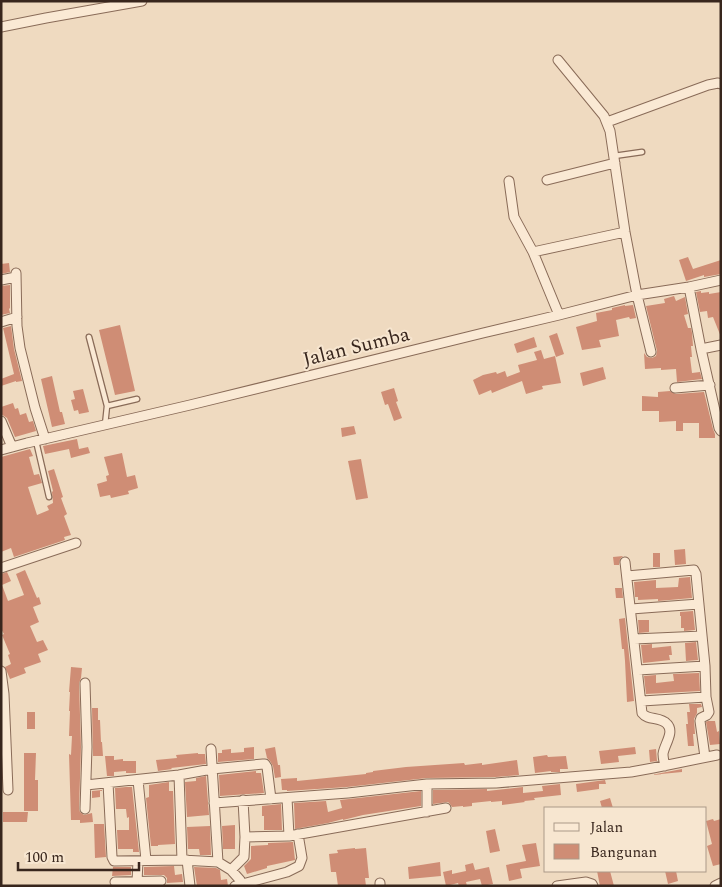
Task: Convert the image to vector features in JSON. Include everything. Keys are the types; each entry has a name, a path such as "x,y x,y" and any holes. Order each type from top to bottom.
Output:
{"street":[{"path":"79,1 81,11"},
{"path":"1,27 142,1"},
{"path":"558,60 604,116 610,131 625,232 650,352"},
{"path":"607,122 708,85 721,84"},
{"path":"547,180 615,160"},
{"path":"510,181 514,217 533,252 560,315"},
{"path":"533,252 625,232"},
{"path":"1,280 16,275 20,348 35,408 40,440"},
{"name":"Jalan Sumba","path":"1,450 637,295 721,280"},
{"path":"689,287 701,349 721,430"},
{"path":"1,322 17,317"},
{"path":"701,349 721,345"},
{"path":"675,388 710,385"},
{"path":"1,421 12,447"},
{"path":"1,568 76,543"},
{"path":"625,562 642,713 650,718 666,722 669,726 668,743 663,754 665,766"},
{"path":"627,576 694,570 696,574 708,714 700,718 705,757"},
{"path":"630,609 699,604"},
{"path":"634,639 702,636"},
{"path":"638,670 705,666"},
{"path":"2,676 8,790"},
{"path":"85,683 87,747 85,809"},
{"path":"642,701 706,697"},
{"path":"211,750 218,862"},
{"path":"214,803 348,793 427,784 496,783 631,772 717,754"},
{"path":"86,785 179,776 212,769 265,764 267,767 270,799"},
{"path":"179,776 184,860 190,886"},
{"path":"137,882 142,861 138,780"},
{"path":"108,783 112,860 116,862 184,860 218,862 234,873 238,885 287,872 300,866 302,858 294,835 287,798"},
{"path":"427,784 427,812"},
{"path":"234,873 244,857 243,800"},
{"path":"245,837 294,835 446,808"},
{"path":"115,882 162,881"},
{"path":"557,886 586,882 593,886"},
{"path":"714,886 721,883"}],"lane":[{"path":"615,160 642,152"},
{"path":"89,337 107,406 105,425"},
{"path":"107,406 137,399"},
{"path":"40,440 40,454 49,497"}],"building":[{"path":"688,257 693,269 721,260 721,274 704,277 704,275 686,281 679,260"},
{"path":"9,263 10,272 1,274 1,264"},
{"path":"10,285 10,313 1,315 1,286"},
{"path":"701,291 701,293 709,292 709,294 721,292 721,337 713,317 708,318 707,311 700,312 696,292"},
{"path":"674,296 676,301 685,297 688,314 684,315 688,328 691,328 692,333 693,346 691,346 692,357 690,357 692,373 700,372 702,379 677,382 676,369 645,369 644,353 647,357 652,358 656,356 657,351 646,306 665,303 664,299"},
{"path":"625,305 633,305 636,318 630,319 629,317 616,320 619,336 599,340 601,347 582,350 576,327 597,321 596,313"},
{"path":"120,325 135,391 115,395 99,330"},
{"path":"11,326 14,349 22,381 1,386 1,379 14,374 3,328"},
{"path":"557,333 564,354 556,357 549,336"},
{"path":"534,337 537,347 517,353 514,344"},
{"path":"541,350 544,359 555,356 561,383 542,386 543,389 526,394 522,381 492,393 491,390 479,395 473,380 496,372 497,374 505,371 507,377 520,372 518,365 537,360 534,352"},
{"path":"603,367 606,379 583,386 580,373"},
{"path":"52,376 60,412 62,412 65,424 52,427 41,379"},
{"path":"394,388 398,401 396,402 402,418 394,421 388,404 385,405 381,392"},
{"path":"83,389 89,412 79,414 78,410 74,411 71,400 75,399 73,391"},
{"path":"670,391 676,394 704,392 715,438 699,438 699,423 683,423 683,431 676,431 676,421 659,422 659,411 642,411 642,396 658,397 658,392"},
{"path":"13,403 15,409 18,408 20,415 26,413 29,422 33,421 36,431 15,437 7,418 1,414 1,407"},
{"path":"354,426 356,434 342,437 341,428"},
{"path":"77,439 79,449 88,447 90,453 71,458 69,449 45,454 43,446"},
{"path":"30,449 33,456 29,457 34,475 39,474 42,483 28,487 37,515 49,510 47,506 53,503 53,491 48,471 54,469 67,514 64,516 71,535 64,537 65,540 14,557 11,548 1,552 1,457"},
{"path":"122,453 127,477 135,475 138,488 128,491 129,494 111,498 110,495 100,497 97,484 107,481 106,476 109,475 104,457"},
{"path":"361,459 368,498 356,500 348,461"},
{"path":"685,549 686,564 675,565 674,550"},
{"path":"653,553 660,553 660,567 653,567"},
{"path":"623,556 620,559 619,565 614,565 613,557"},
{"path":"25,570 41,604 33,607 39,622 30,626 37,642 43,640 48,650 38,654 41,662 24,668 26,673 10,679 5,667 11,664 8,655 10,654 1,629 1,574 7,572 11,581 2,585 8,601 24,595 16,574"},
{"path":"690,577 692,598 658,601 658,599 638,600 638,597 635,597 634,582 656,580 656,588 678,587 679,578"},
{"path":"615,588 622,588 623,598 616,598"},
{"path":"693,611 695,630 684,631 684,628 681,628 680,612"},
{"path":"625,618 634,701 627,702 624,649 622,649 619,619"},
{"path":"638,620 649,620 649,632 639,633"},
{"path":"696,642 698,660 686,661 685,643"},
{"path":"652,644 652,648 671,646 672,655 669,655 670,660 643,663 641,645"},
{"path":"71,667 82,668 79,683 81,747 79,809 84,815 92,813 93,822 80,823 80,820 71,820 69,754 71,755 72,736 69,736 69,692"},
{"path":"699,673 700,691 646,694 644,676 656,675 656,683 674,681 673,674"},
{"path":"689,704 701,704 702,707 697,708 694,719 694,746 688,746 686,724 688,724 687,712 690,712"},
{"path":"92,708 98,708 103,756 93,756"},
{"path":"27,712 35,712 35,729 27,729"},
{"path":"715,721 717,732 719,731 720,744 710,745 706,722"},
{"path":"254,747 254,759 218,762 218,753 222,753 222,750 231,749 231,753 244,752 244,748"},
{"path":"275,747 281,777 275,778 273,766 267,758 265,749"},
{"path":"635,747 636,754 618,756 619,762 601,764 599,751"},
{"path":"656,749 657,761 650,762 649,750"},
{"path":"24,753 36,753 35,780 38,780 38,811 24,811"},
{"path":"205,754 206,764 158,771 156,760 177,758 176,755"},
{"path":"547,755 548,757 566,756 568,769 560,769 560,772 535,773 533,757"},
{"path":"105,756 114,756 114,760 136,761 136,773 126,773 126,771 114,772 114,776 107,776"},
{"path":"517,760 519,775 427,778 347,787 282,790 281,779 297,778 297,781 366,774 373,771 406,767 464,763 465,765 482,763 482,765"},
{"path":"682,769 682,772 651,775"},
{"path":"256,771 256,773 261,773 264,793 220,796 219,775"},
{"path":"206,776 209,815 187,817 185,782 196,781 196,778"},
{"path":"605,780 606,784 599,784 599,789 577,792 576,784"},
{"path":"169,782 169,791 173,791 175,844 151,846 146,798 149,797 149,785"},
{"path":"560,784 561,795 534,798 535,800 525,802 502,805 502,801 491,801 472,803 472,806 463,807 452,807 448,802 433,804 433,790 487,789 487,791 523,787 523,793 543,791 542,786"},
{"path":"132,787 139,852 133,852 133,849 118,849 117,830 129,830 129,817 127,818 126,809 116,809 115,788"},
{"path":"102,790 100,791 100,797 92,798 92,791"},
{"path":"421,791 421,806 363,815 295,829 294,803 326,801 328,812 342,808 340,800"},
{"path":"610,798 613,807 602,807 600,801"},
{"path":"281,804 282,830 264,830 262,806"},
{"path":"3,812 28,812 27,822 3,822"},
{"path":"721,819 721,864 713,866 707,846 712,844 707,821"},
{"path":"94,824 104,824 106,857 95,858"},
{"path":"235,825 235,849 223,849 222,826"},
{"path":"210,826 211,855 200,855 199,849 188,849 187,827"},
{"path":"495,829 500,851 490,853 486,831"},
{"path":"293,842 295,860 267,866 267,868 247,874 244,866 251,859 251,846"},
{"path":"536,843 540,866 520,869 522,878 509,881 506,865 526,861 522,845"},
{"path":"366,848 369,878 365,878 366,886 338,886 336,872 331,872 329,854 338,853 337,850"},
{"path":"440,862 441,876 409,879 408,867"},
{"path":"473,863 475,870 489,867 493,884 482,886 480,879 466,882 467,886 459,886 458,883 446,886 443,872 452,870 452,874 466,871 465,865"},
{"path":"174,866 175,875 182,874 183,882 167,883 167,878 164,875 144,875 144,867"},
{"path":"113,867 131,867 131,875 112,876"},
{"path":"194,867 216,868 220,870 221,880 227,879 228,886 197,886"},
{"path":"597,872 610,872 614,886 600,886"},
{"path":"665,872 676,872 678,881 668,884"}]}
